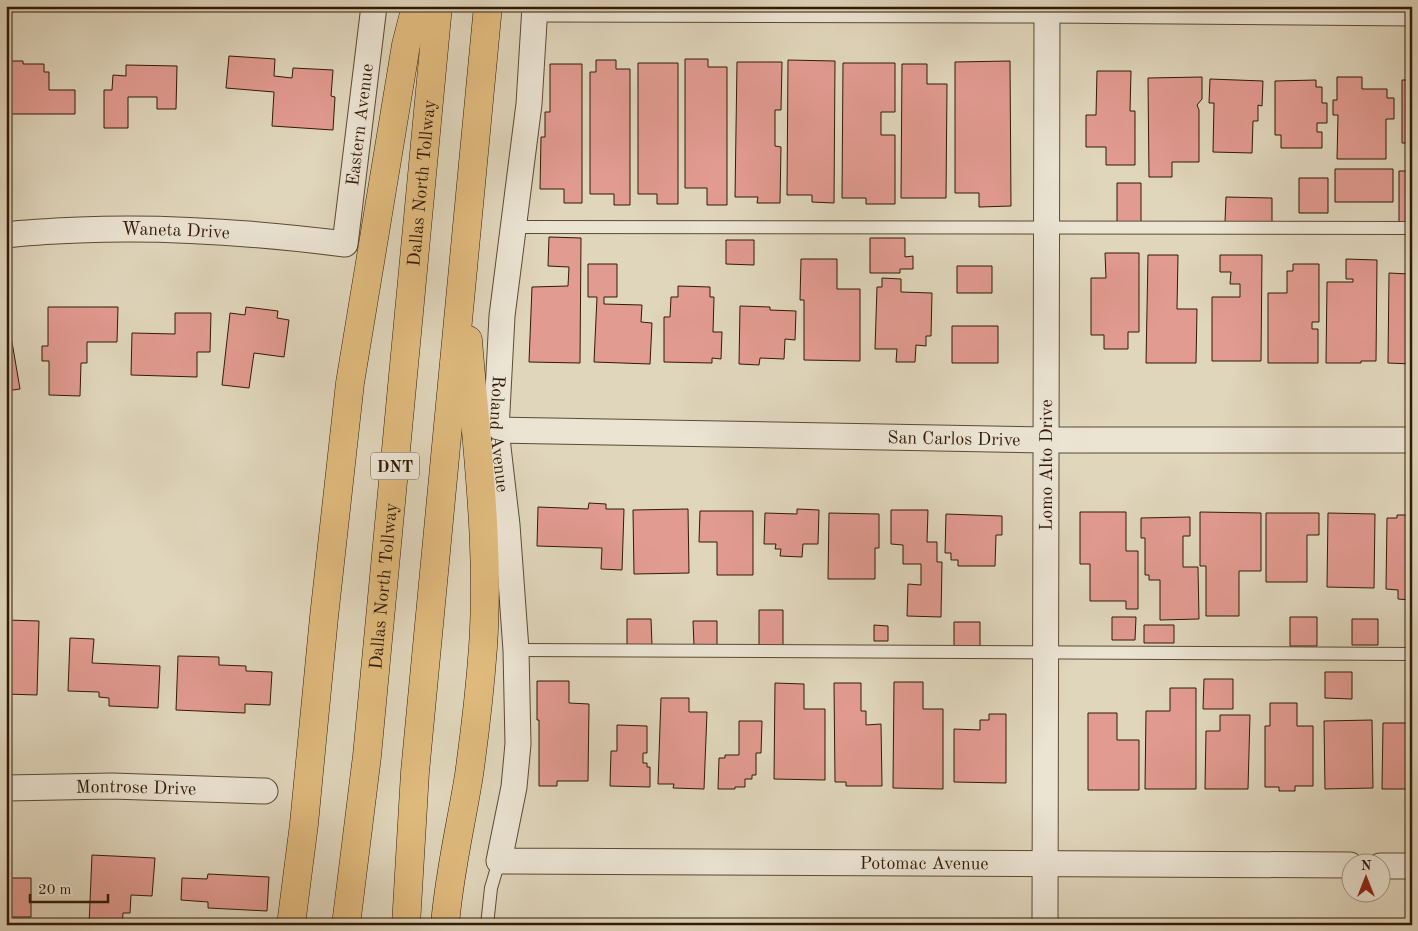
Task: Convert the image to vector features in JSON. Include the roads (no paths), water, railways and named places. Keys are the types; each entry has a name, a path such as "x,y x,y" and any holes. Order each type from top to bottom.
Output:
{"highway":[{"path":"291,925 304,824 324,617 350,383 406,45 416,6"},
{"name":"Dallas North Tollway","path":"346,925 368,746 438,6"},
{"name":"DNT","path":"406,925 415,772 462,263 488,6"},
{"path":"445,925 455,847 476,723 483,645 482,523 462,263"}],"street":[{"name":"Eastern Avenue","path":"345,244 374,6"},
{"path":"535,8 1047,8 1412,14"},
{"name":"Roland Avenue","path":"499,860 514,787 518,744 516,650 507,525 496,430 502,316 529,104 535,8"},
{"name":"Lomo Alto Drive","path":"1045,925 1047,8"},
{"name":"Waneta Drive","path":"6,235 107,229 190,230 274,235 345,244"},
{"name":"San Carlos Drive","path":"496,430 1046,440 1412,440"},
{"name":"Montrose Drive","path":"6,788 112,786 265,791"},
{"name":"Potomac Avenue","path":"499,860 1340,865"},
{"path":"1390,866 1412,866"}],"lane":[{"path":"514,227 1412,228"},
{"path":"516,650 1412,654"},
{"path":"487,925 491,888 499,860"}]}
